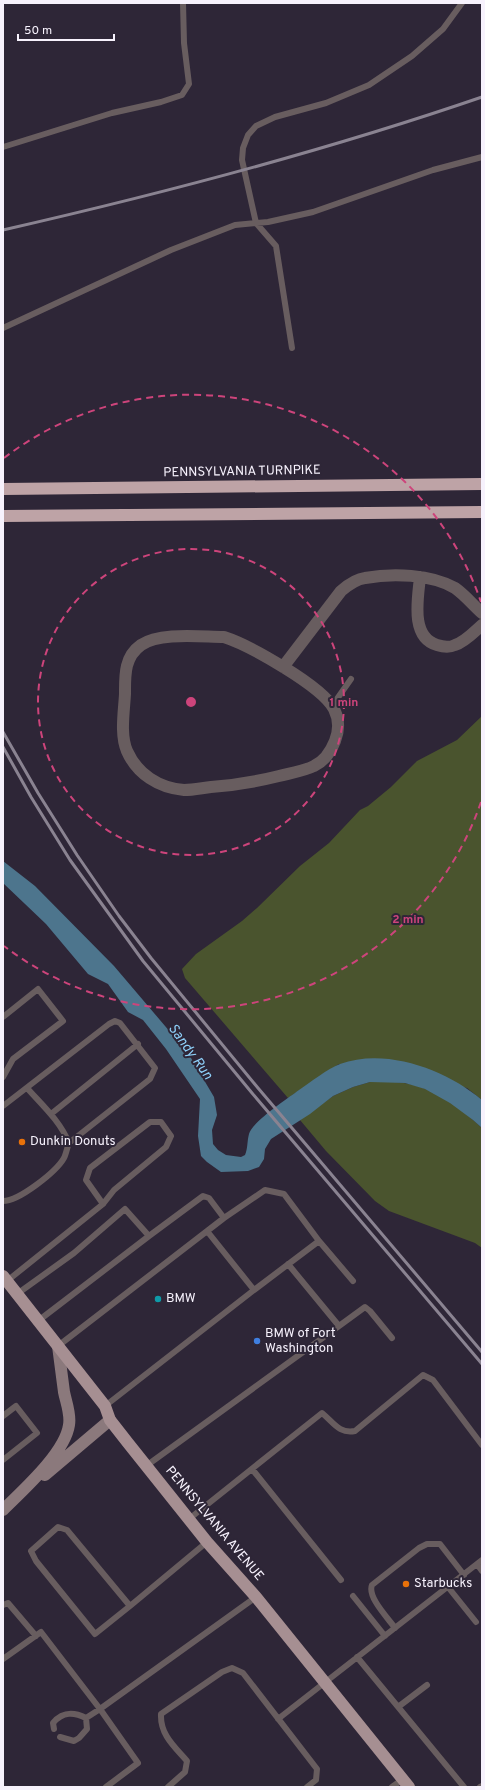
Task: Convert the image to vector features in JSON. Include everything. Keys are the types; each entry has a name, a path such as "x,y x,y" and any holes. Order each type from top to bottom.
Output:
{"highway":[{"name":"PENNSYLVANIA TURNPIKE","path":"3,489 482,484"},
{"path":"3,516 482,512"}],"main road":[{"name":"PENNSYLVANIA AVENUE","path":"5,1278 105,1406 110,1420 146,1466 207,1542 256,1597 406,1783"}],"street":[{"path":"420,577 418,615 421,630 428,641 444,647 455,646 482,625"},
{"path":"283,667 341,591 348,585 364,578 420,577 435,579 456,589 482,614"},
{"path":"224,637 243,644 283,667 325,697 332,706 338,720 337,733 328,755 321,762 314,766 245,785 185,790 167,786 148,778 139,770 127,751 124,739 126,670 130,656 140,645 156,639 224,637"},
{"path":"3,1510 53,1457 66,1438 70,1424 64,1393 58,1346"},
{"path":"3,1510 110,1420"}],"lane":[{"path":"3,146 112,112 161,102 182,95 189,84 184,43 183,3"},
{"path":"292,348 276,246 256,223 242,160 243,148 248,135 256,126 275,117 326,103 369,85 412,56 443,28 462,3"},
{"path":"3,328 171,250 235,225 256,223 313,212 433,170 482,157"},
{"path":"332,706 351,679"},
{"path":"3,1017 38,989 63,1021 13,1059 3,1078"},
{"path":"3,1106 109,1024 115,1021 120,1023 138,1044 155,1068 150,1079 69,1143 63,1159 50,1174 20,1195 3,1201"},
{"path":"51,1114 138,1044"},
{"path":"27,1088 51,1114 64,1132 69,1143"},
{"path":"5,1278 103,1204 114,1190 166,1147 171,1136 161,1122 150,1122 90,1168 86,1180 103,1204"},
{"path":"58,1346 224,1218 265,1190 284,1194 319,1241 353,1281"},
{"path":"38,1321 203,1196 209,1198 224,1218"},
{"path":"17,1294 74,1252 125,1209 149,1236"},
{"path":"207,1231 254,1290"},
{"path":"105,1406 319,1241"},
{"path":"288,1264 339,1326"},
{"path":"146,1466 365,1307 392,1338"},
{"path":"189,1519 322,1413 342,1431 347,1433 355,1431 423,1375 433,1380 482,1446"},
{"path":"3,1416 16,1406 37,1433 3,1460"},
{"path":"252,1470 341,1580"},
{"path":"130,1606 67,1530 58,1527 31,1551 36,1561 96,1634 130,1606 207,1542"},
{"path":"395,1628 374,1600 370,1589 372,1585 419,1548 427,1544 440,1544 464,1575"},
{"path":"278,1719 480,1562 482,1571"},
{"path":"448,1587 476,1622"},
{"path":"353,1596 385,1636"},
{"path":"86,1718 256,1597"},
{"path":"3,1606 8,1603 36,1636"},
{"path":"3,1659 40,1632 100,1709 138,1763 106,1787"},
{"path":"357,1657 464,1787"},
{"path":"172,1786 185,1772 187,1761 165,1736 160,1723 161,1714 222,1672 232,1668 243,1673 317,1769 316,1780 307,1787"},
{"path":"398,1707 426,1685"},
{"path":"54,1729 53,1723 62,1715 76,1713 86,1718"},
{"path":"60,1737 74,1741 79,1738 87,1729 86,1718"},
{"path":"392,1787 406,1783"}],"green space":[{"path":"482,716 482,1100 467,1088 339,1064 288,1098 185,978 182,969 196,954 242,921 257,908 300,866 329,843 360,810 368,806 391,787 417,761 457,740"},
{"path":"370,1082 400,1082 426,1089 456,1106 482,1128 482,1248 475,1243 389,1211 375,1201 326,1151 300,1120 333,1096 353,1087"}],"water":[{"path":"3,861 35,886 114,966 191,1058 214,1097 217,1115 212,1130 213,1144 218,1150 226,1155 241,1157 245,1155 249,1134 257,1123 271,1110 330,1069 340,1064 358,1059 377,1058 415,1064 452,1079 482,1100 482,1128 450,1103 425,1089 405,1083 370,1082 353,1087 333,1096 310,1114 271,1139 265,1149 264,1159 259,1167 248,1171 221,1172 201,1156 198,1136 200,1099 166,1049 143,1020 128,1012 108,984 88,974 46,924 3,883"}],"railway":[{"path":"3,230 244,170 423,117 482,97"},
{"path":"3,732 38,793 77,855 119,916 151,958 258,1088 482,1352"},
{"path":"3,747 31,797 70,860 143,961 252,1093 482,1364"}],"place":[{"name":"Dunkin Donuts","path":"22,1142"},
{"name":"BMW","path":"158,1299"},
{"name":"BMW of Fort Washington","path":"257,1341"},
{"name":"Starbucks","path":"406,1584"}],"water label":[{"name":"Sandy Run","path":"190,1052"}]}
